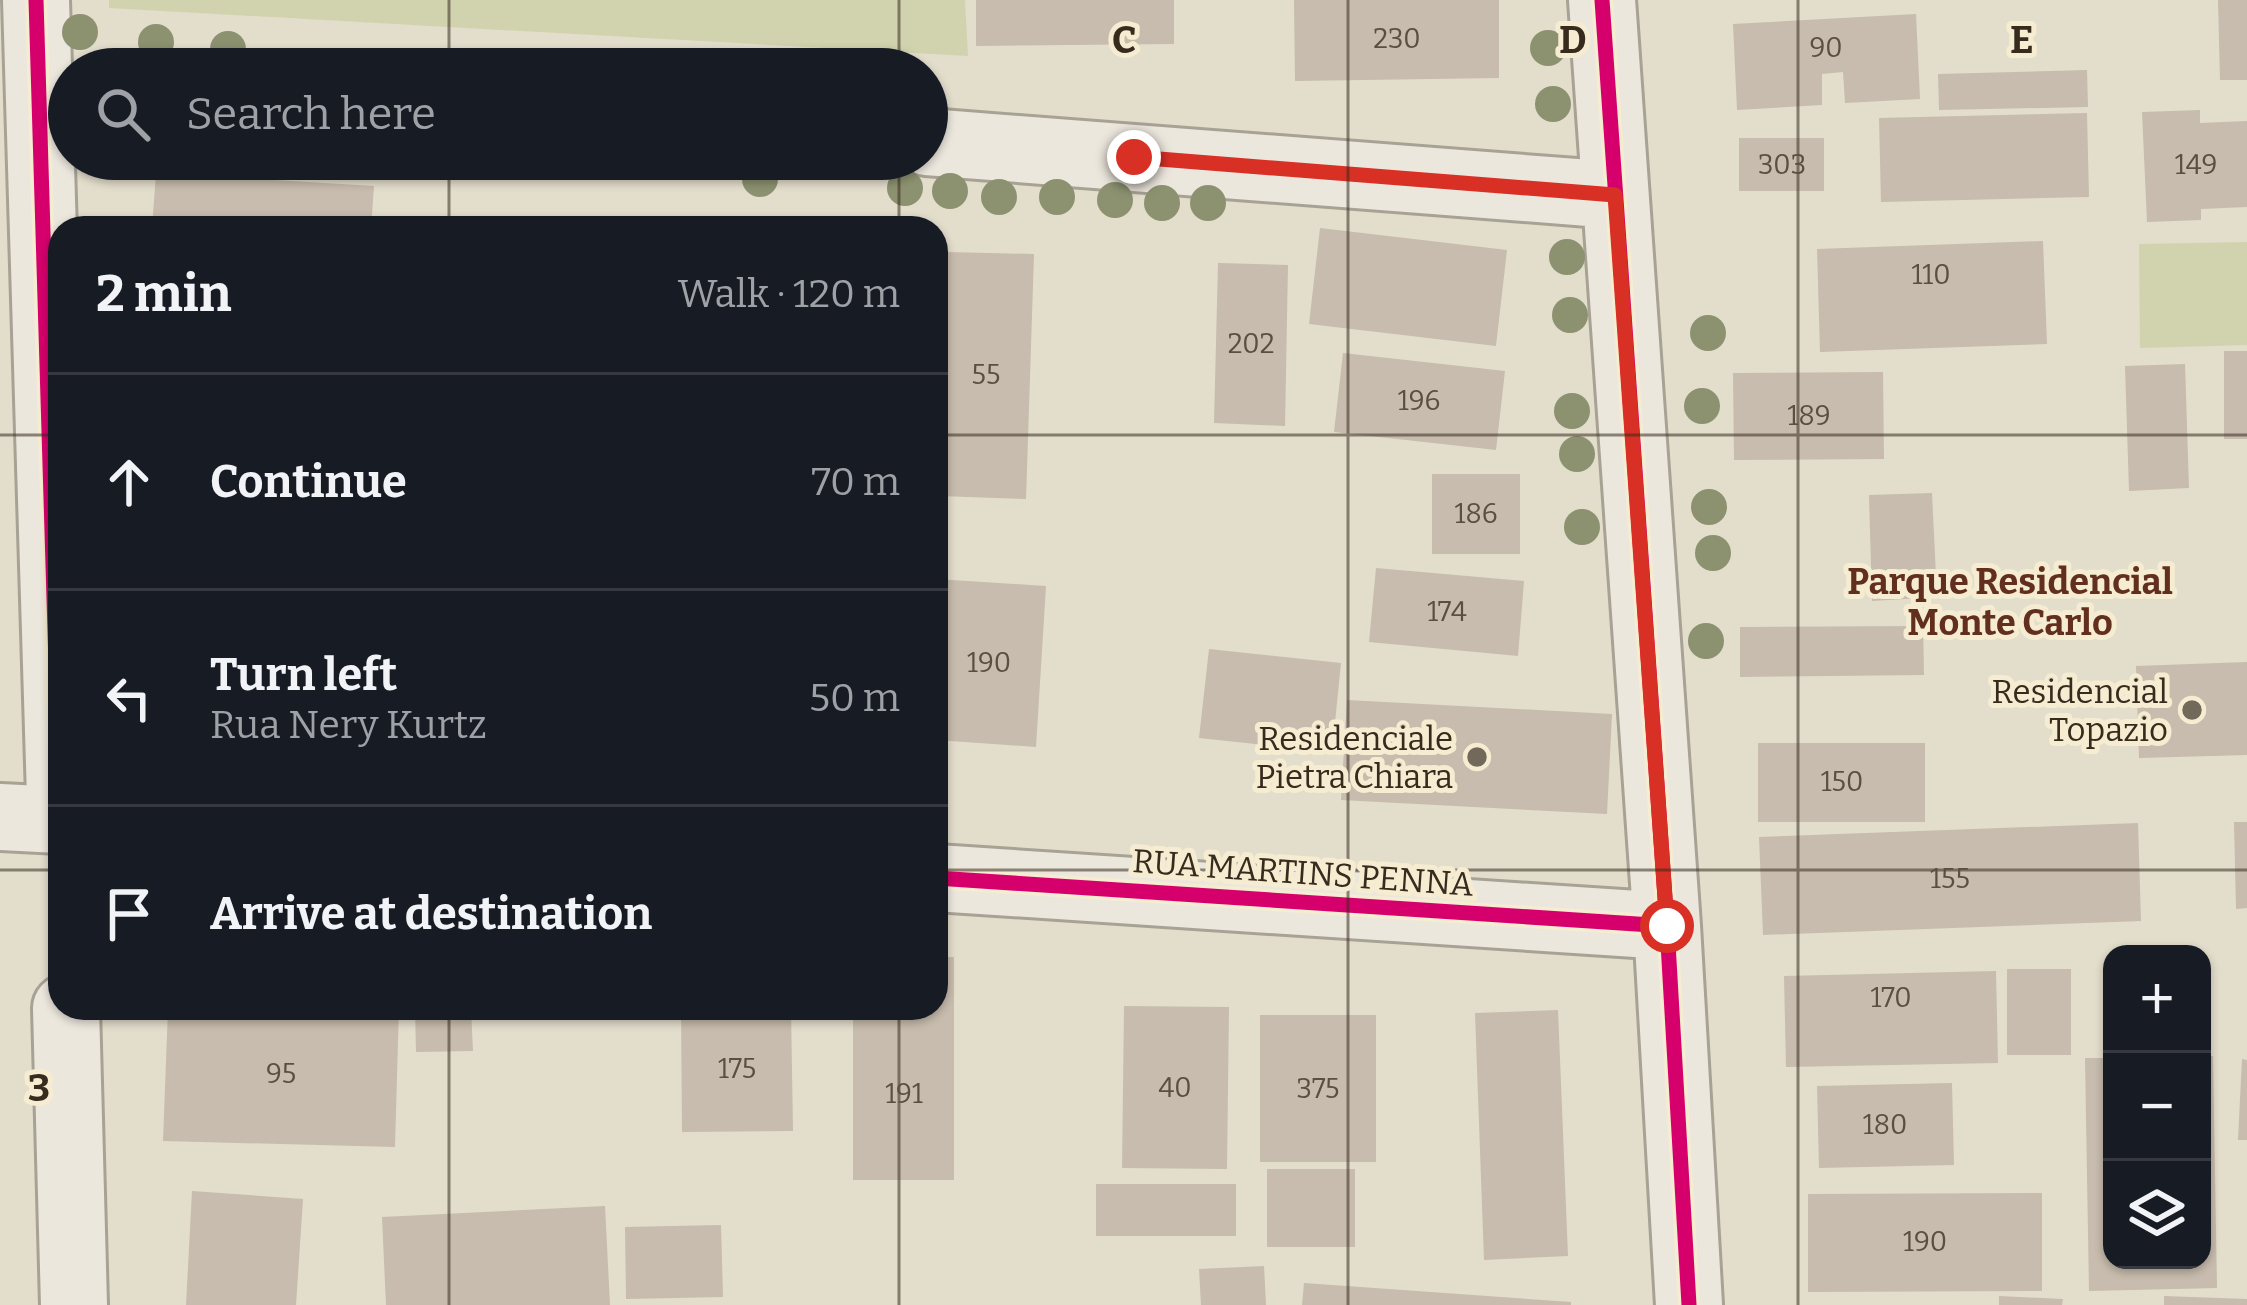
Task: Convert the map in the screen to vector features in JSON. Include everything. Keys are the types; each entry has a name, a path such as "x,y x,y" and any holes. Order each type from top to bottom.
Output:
{"street":[{"path":"36,0 48,436"},
{"path":"1602,0 1689,1305"},
{"path":"948,144 1615,195"},
{"path":"0,817 48,819"},
{"name":"RUA MARTINS PENNA","path":"948,879 1667,926"},
{"path":"66,1020 74,1305"}],"green space":[{"path":"109,0 965,0 968,56 948,55 948,48 825,48 109,8"},
{"path":"2247,242 2247,345 2140,348 2139,244"}],"building":[{"path":"976,0 1174,0 1174,44 976,46"},
{"path":"1294,0 1499,0 1499,78 1295,81"},
{"path":"2218,0 2247,0 2247,80 2220,80"},
{"path":"1916,14 1920,99 1845,103 1843,72 1822,74 1822,105 1737,110 1733,24"},
{"path":"2087,70 2088,107 1939,110 1938,74"},
{"path":"2200,110 2200,123 2247,121 2247,207 2201,209 2201,220 2147,222 2142,112"},
{"path":"2087,113 2089,197 1881,202 1879,118"},
{"path":"1739,138 1824,138 1824,191 1739,191"},
{"path":"155,180 374,186 372,216 153,216"},
{"path":"1320,228 1507,250 1496,346 1309,324"},
{"path":"2043,241 2047,344 1820,352 1817,249"},
{"path":"948,252 1034,254 1026,499 948,496"},
{"path":"1218,263 1288,265 1285,426 1214,423"},
{"path":"2224,351 2247,351 2247,439 2224,439"},
{"path":"1343,353 1505,371 1496,450 1334,432"},
{"path":"2185,364 2189,488 2129,491 2125,366"},
{"path":"1883,372 1884,459 1734,460 1733,373"},
{"path":"1432,474 1520,474 1520,554 1432,554"},
{"path":"1932,493 1937,597 1872,601 1869,495"},
{"path":"1376,568 1524,581 1518,656 1369,642"},
{"path":"948,580 1046,586 1036,747 948,741"},
{"path":"1923,626 1924,675 1740,677 1740,627"},
{"path":"1209,649 1341,663 1332,752 1199,738"},
{"name":"Residencial Topazio","path":"2247,662 2247,755 2139,758 2136,666"},
{"name":"Residenciale Pietra Chiara","path":"1347,700 1612,714 1607,814 1341,800"},
{"path":"1758,743 1925,743 1925,822 1758,822"},
{"path":"2234,822 2247,822 2247,908 2236,909"},
{"path":"2138,823 2141,921 1763,935 1759,837"},
{"path":"948,957 954,957 954,1180 853,1180 853,1020 948,1020"},
{"path":"2007,969 2071,969 2071,1055 2007,1055"},
{"path":"1996,971 1998,1063 1786,1067 1784,976"},
{"path":"1124,1006 1229,1007 1227,1169 1122,1168"},
{"path":"1558,1010 1568,1256 1484,1260 1475,1013"},
{"path":"1260,1015 1376,1015 1376,1162 1260,1162"},
{"path":"168,1020 399,1020 395,1147 163,1141"},
{"path":"415,1020 472,1020 473,1051 416,1052"},
{"path":"681,1020 791,1020 793,1131 682,1132"},
{"path":"2213,1056 2217,1288 2089,1291 2085,1058 2103,1058 2103,1269 2211,1269"},
{"path":"2242,1059 2247,1060 2247,1140 2238,1140"},
{"path":"1952,1083 1954,1165 1819,1168 1817,1086"},
{"path":"1267,1169 1355,1169 1355,1247 1267,1247"},
{"path":"1096,1184 1236,1184 1236,1236 1096,1236"},
{"path":"192,1191 303,1199 296,1305 186,1305"},
{"path":"2042,1193 2042,1291 1808,1292 1808,1194"},
{"path":"605,1206 610,1305 386,1305 382,1217"},
{"path":"721,1225 723,1297 626,1299 625,1227"},
{"path":"1264,1266 1266,1305 1201,1305 1199,1269"},
{"path":"1304,1283 1571,1302 1571,1305 1302,1305"},
{"path":"1999,1296 2063,1299 2062,1305 1999,1305"},
{"path":"2164,1296 2247,1299 2247,1305 2164,1305"}],"cycle path":[{"path":"36,0 48,398"},
{"path":"1602,0 1689,1305"},
{"path":"948,879 1667,926"}],"place":[{"name":"Residencial Topazio","path":"2192,710"},
{"name":"Residenciale Pietra Chiara","path":"1477,757"}],"district":[{"name":"Parque Residencial Monte Carlo","path":"2010,602"}],"route":[{"path":"1134,157 1615,195 1667,926"}]}
